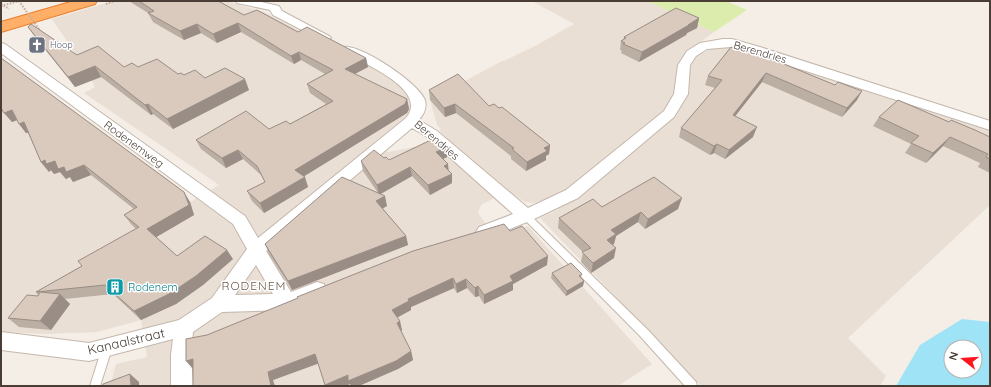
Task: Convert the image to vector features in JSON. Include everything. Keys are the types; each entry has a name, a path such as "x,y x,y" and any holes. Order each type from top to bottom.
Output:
{"highway":[{"path":"1,15 50,1"},
{"path":"1,27 90,1"}],"street":[{"name":"Berendries","path":"241,1 279,5 277,13 395,75 406,84 420,103 418,113 411,121 432,134 532,222 572,194 669,114 681,94 684,65 691,54 704,46 713,44 732,43 756,50 990,126"},
{"name":"Rodenemweg","path":"1,47 239,220 287,302"},
{"path":"219,304 257,249 411,121"},
{"path":"471,236 494,229 532,222"},
{"path":"219,304 287,302 330,285"},
{"name":"Kanaalstraat","path":"1,341 90,352 184,327 219,304"},
{"path":"182,386 181,355 184,327"}],"lane":[{"path":"532,222 644,333 692,386"},
{"path":"95,386 108,347"}],"path":[{"path":"1,6 19,1 41,32"}],"shaded area":[{"path":"113,1 226,1 264,12 298,30 325,41 388,77 405,91 412,101 412,112 372,144 388,152 431,144 446,137 439,130 441,129 437,125 430,100 502,61 537,45 574,24 532,1 647,1 714,32 692,48 703,53 717,46 746,49 990,131 990,205 848,338 886,376 880,386 701,386 540,218 559,209 551,198 533,203 525,202 507,191 481,205 478,213 495,236 528,226 652,364 618,386 110,386 116,364 147,357 141,320 97,332 47,334 1,332 1,63 190,202 219,185 84,93 95,87 83,65 52,19"}],"green space":[{"path":"647,1 726,1 747,10 714,32"}],"water":[{"path":"962,319 990,322 990,386 896,386 920,345"}],"building":[{"path":"139,1 218,1 244,15 257,10 298,32 307,27 366,58 345,69 407,99 405,104 295,170 305,177 260,203 247,191 265,182 257,166 238,150 222,158 196,140 246,111 269,129 286,121 290,124 333,101 307,84 333,70 299,52 291,56 238,23 213,34 197,24 180,31 148,13 154,11"},
{"path":"676,8 699,18 642,52 623,44 625,43 621,41 626,38 624,37"},
{"path":"31,24 77,55 98,46 124,67 132,63 138,67 157,59 178,74 181,73 184,75 195,70 205,78 225,68 245,79 167,119 148,104 145,105 95,66 68,77 28,27"},
{"path":"731,47 746,52 747,50 835,85 838,82 862,91 847,108 766,73 733,115 757,127 729,150 717,144 714,146 681,128 722,80 708,76"},
{"path":"1,58 184,192 189,205 147,229 177,256 205,236 227,250 196,276 169,294 134,311 105,285 36,292 82,266 78,261 139,227 124,215 137,207 84,165 66,172 64,167 58,169 55,161 46,164 45,160 41,162 24,122 19,124 12,110 4,113 1,108"},
{"path":"458,74 489,106 494,104 499,108 502,107 550,145 544,148 547,151 527,162 512,149 514,148 455,104 444,108 429,90"},
{"path":"898,100 949,122 951,120 990,137 990,159 986,157 988,154 950,137 933,153 911,143 919,136 879,117"},
{"path":"435,138 446,147 436,152 448,164 444,166 452,174 428,185 410,167 377,185 361,161 374,150 389,160"},
{"path":"342,177 385,196 376,201 406,236 288,281 265,244"},
{"path":"654,177 682,198 648,219 641,212 611,230 616,234 607,240 616,248 593,263 582,252 591,248 559,218 593,199 602,207"},
{"path":"504,224 510,231 522,226 548,256 510,276 513,281 484,295 478,286 475,288 466,279 456,284 453,278 408,299 409,301 392,310 400,321 397,323 411,351 396,361 348,381 348,375 325,385 315,354 268,372 271,386 193,386 193,359 186,361 186,339 207,335 298,298 297,297 413,251"},
{"path":"571,263 582,274 579,276 584,281 567,291 552,273"},
{"path":"40,292 60,294 40,321 8,318 27,295 38,296"},
{"path":"130,374 131,386 103,386 103,384"}],"place":[{"name":"Hoop","path":"37,45"},
{"name":"Rodenem","path":"115,287"}],"district":[{"name":"RODENEM","path":"254,286"}]}
